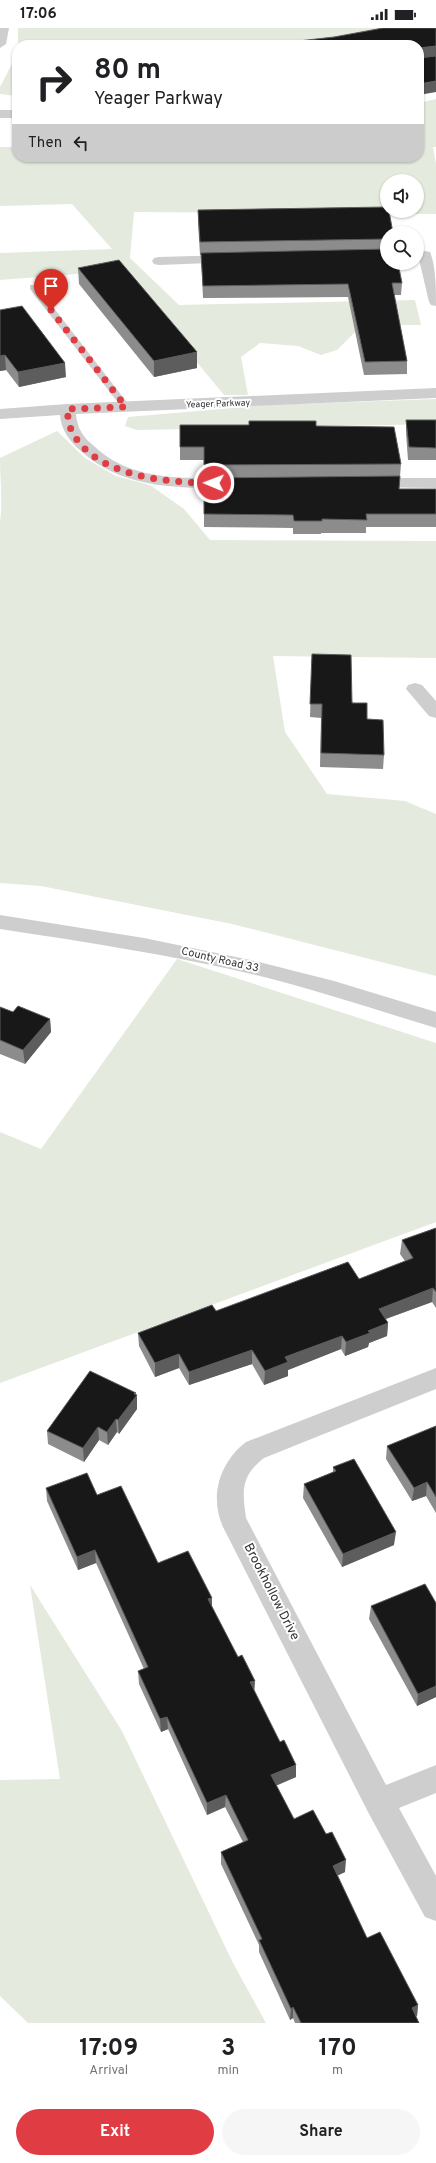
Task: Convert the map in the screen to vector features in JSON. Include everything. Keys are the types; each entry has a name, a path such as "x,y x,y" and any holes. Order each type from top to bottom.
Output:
{"street":[{"path":"0,44 3,28"},
{"path":"0,114 12,114"},
{"path":"426,255 436,302"},
{"path":"160,261 246,259"},
{"name":"Yeager Parkway","path":"0,414 67,409 436,393"},
{"path":"67,409 70,426 74,435 89,452 102,461 120,469 149,478 175,482 253,483"},
{"path":"357,483 436,483"},
{"path":"415,689 436,712"},
{"name":"County Road 33","path":"0,922 170,949 231,962 352,993 436,1020"},
{"name":"Brookhollow Drive","path":"436,1378 255,1450 243,1458 235,1469 231,1484 230,1499 233,1519 379,1802 436,1906"},
{"path":"379,1802 436,1779"}],"lane":[{"path":"33,287 126,407"}],"shaded area":[{"path":"18,28 405,28 320,40 18,40"},
{"path":"12,64 12,95 0,94 0,87"},
{"path":"436,99 436,147 433,147 436,164 436,214 424,214 424,174 380,174 380,214 134,212 130,258 179,305 415,300 421,325 369,325 354,333 337,350 321,355 298,346 260,343 241,357 248,395 224,395 129,280 115,271 0,280 0,253 112,249 72,204 0,206 0,147 12,147 12,162 424,162 424,102"},
{"path":"436,399 436,424 137,430 125,426 128,417 267,405"},
{"path":"57,431 85,458 116,476 150,485 184,509 210,540 436,541 436,658 273,656 285,732 327,794 405,801 436,814 436,976 232,924 41,886 0,883 0,458"},
{"path":"177,959 436,1043 436,1222 0,1383 0,1132 41,1149"},
{"path":"30,1585 122,1731 233,1963 266,2023 28,2023 0,1996 0,1780 60,1779"}],"building":[{"path":"383,28 436,28 436,46 424,47 424,40 307,40 334,37"},
{"path":"436,56 436,81 424,83 424,57"},
{"path":"380,207 380,218 390,218 392,226 380,226 380,239 200,242 198,210"},
{"path":"380,249 380,270 399,270 402,283 392,283 407,361 365,362 348,284 203,286 201,253"},
{"path":"119,260 197,352 154,361 78,268"},
{"path":"22,306 65,363 18,372 5,355 0,356 0,310"},
{"path":"406,420 436,420 436,448 409,447"},
{"path":"249,421 316,421 316,426 394,427 401,464 204,465 204,447 180,447 180,425 249,425"},
{"path":"400,476 399,489 436,489 436,514 366,514 367,520 322,519 322,521 294,521 293,515 204,514 204,478"},
{"path":"312,654 351,655 352,703 367,703 367,719 383,720 384,755 321,753 322,704 310,704"},
{"path":"18,1006 50,1019 23,1050 0,1040 0,1007 13,1012"},
{"path":"436,1228 436,1292 433,1288 379,1309 388,1323 368,1331 370,1333 346,1342 342,1336 285,1357 288,1362 265,1371 252,1350 189,1372 179,1354 155,1363 138,1333 212,1305 216,1311 348,1262 359,1279 413,1258 402,1240"},
{"path":"90,1371 136,1393 134,1394 137,1395 107,1432 98,1427 83,1448 47,1431"},
{"path":"436,1426 436,1497 427,1482 414,1488 387,1446"},
{"path":"354,1459 396,1532 343,1554 304,1484 336,1471 333,1467"},
{"path":"87,1473 97,1495 121,1486 158,1563 188,1551 212,1598 208,1599 238,1657 242,1655 255,1681 250,1682 280,1742 284,1740 296,1765 271,1775 294,1819 313,1810 326,1834 332,1832 346,1860 333,1866 367,1938 380,1932 418,2005 412,2008 419,2023 301,2023 293,2007 291,2009 259,1940 262,1939 221,1852 248,1840 226,1795 207,1803 167,1717 160,1719 138,1671 148,1667 95,1550 77,1557 46,1488"},
{"path":"425,1584 436,1603 436,1686 418,1694 371,1606"}],"route":[{"path":"51,310 126,407 67,409 70,426 74,435 89,452 102,461 138,476 155,480 175,482 214,483"}]}
